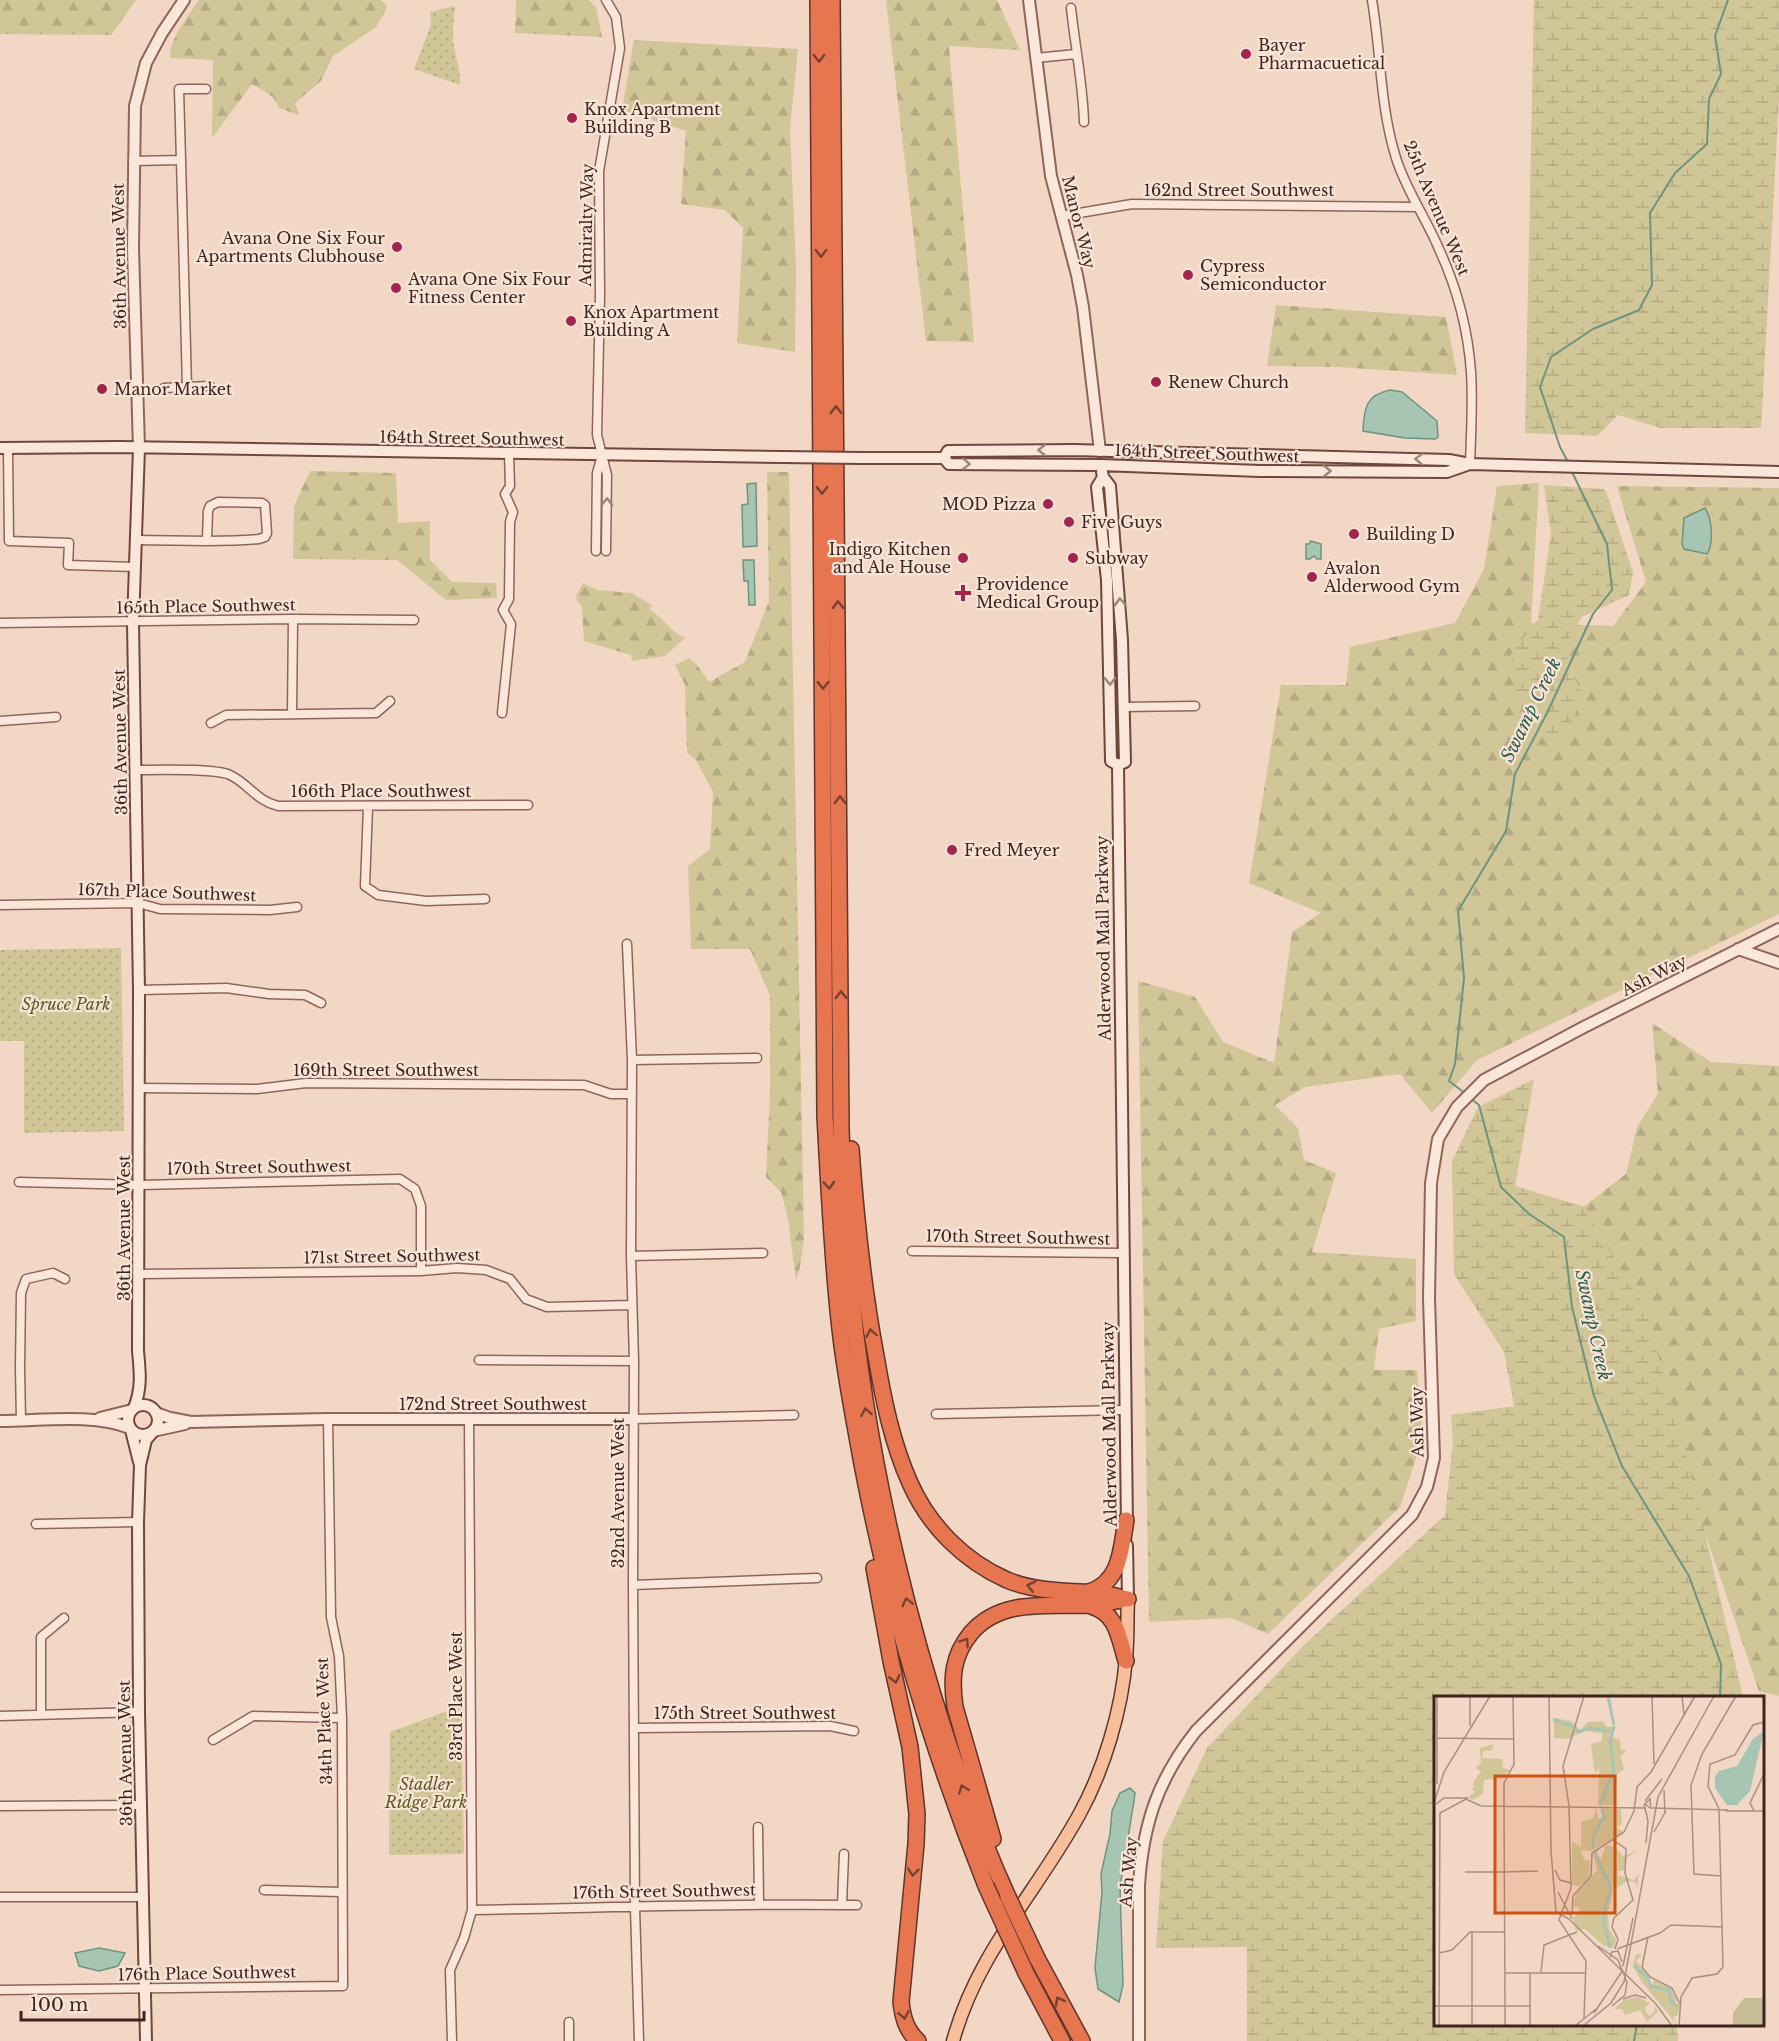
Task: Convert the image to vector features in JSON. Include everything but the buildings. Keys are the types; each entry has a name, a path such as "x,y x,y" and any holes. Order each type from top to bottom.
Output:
{"highway":[{"path":"818,0 825,1116 831,1239 838,1308 853,1416 876,1534 898,1626 931,1739 955,1809 986,1886 1026,1973 1062,2041"},
{"path":"832,0 842,1149 845,1241 862,1391 878,1481 914,1629 962,1788 996,1861"},
{"path":"842,1053 865,1297 881,1386 910,1483 924,1509 943,1533 961,1552 982,1567 1008,1580 1030,1587 1087,1599 1109,1615 1116,1626 1126,1660"},
{"path":"853,1416 848,1429 891,1661 910,1747 914,1782 916,1844 902,2002 903,2019 911,2034 918,2041"},
{"path":"1087,1599 1113,1577 1121,1551 1126,1520"},
{"path":"1082,2041 1038,1960 1008,1897 996,1861 956,1707 952,1679 956,1657 964,1641 977,1626 989,1617 1005,1610 1031,1605 1087,1599 1128,1599"}],"main road":[{"name":"36th Avenue West","path":"133,1409 141,1387 141,1378 138,1351 139,990 133,623 139,448 133,160 135,106 146,63 184,0"},
{"name":"Manor Way","path":"1029,0 1051,176 1083,307 1100,451"},
{"name":"164th Street Southwest","path":"4,448 944,458"},
{"name":"164th Street Southwest","path":"944,458 948,451 1100,451 1779,472"},
{"name":"Alderwood Mall Parkway","path":"1100,451 1102,477 1110,486 1122,640 1125,762 1118,765"},
{"name":"164th Street Southwest","path":"944,458 949,464 1101,465 1260,471 1447,472 1470,464"},
{"name":"Alderwood Mall Parkway","path":"1102,477 1096,486 1107,580 1112,761 1118,765"},
{"name":"Alderwood Mall Parkway","path":"953,2041 961,2012 978,1973 1079,1816 1093,1788 1107,1749 1126,1660 1128,1599 1118,765"},
{"name":"Ash Way","path":"1139,2041 1141,1859 1149,1817 1164,1779 1196,1731 1412,1515 1427,1487 1434,1458 1429,1298 1431,1183 1438,1139 1457,1107 1484,1080 1779,929"},
{"path":"1738,950 1779,963"},
{"name":"36th Avenue West","path":"141,1378 154,1411"},
{"path":"0,1421 94,1420 116,1423 144,1435 153,1431 158,1422 154,1411 143,1405 94,1420"},
{"path":"131,1429 129,1416 133,1409"},
{"name":"172nd Street Southwest","path":"154,1411 170,1418 191,1422 328,1419 634,1419"},
{"name":"172nd Street Southwest","path":"153,1431 191,1422"},
{"name":"36th Avenue West","path":"131,1429 140,1465"},
{"name":"36th Avenue West","path":"146,2041 140,1805 138,1522 140,1465 146,1440 153,1431"}],"street":[{"name":"Admiralty Way","path":"606,0 616,17 620,48 599,171 600,334 597,426 607,475 606,551"},
{"name":"25th Avenue West","path":"1372,0 1378,34 1384,111 1396,159 1439,249 1455,291 1466,330 1471,373 1470,464"},
{"path":"1071,8 1083,92 1084,122"},
{"path":"1036,58 1076,54"},
{"path":"187,387 179,89 206,89"},
{"path":"133,160 182,160"},
{"name":"162nd Street Southwest","path":"1062,216 1132,204 1417,207"},
{"path":"164,388 210,387"},
{"path":"4,448 9,541 69,543 68,565 135,567"},
{"path":"502,713 511,624 503,610 509,599 510,522 513,512 505,494 510,486 509,454"},
{"path":"596,551 597,473 602,455"},
{"path":"136,540 207,540 252,540 265,537 267,508 262,503 218,502 214,504 208,511 207,540"},
{"path":"292,714 293,619"},
{"name":"165th Place Southwest","path":"0,623 133,623 293,619 414,620"},
{"path":"211,723 226,715 376,713 390,701"},
{"path":"1124,707 1195,706"},
{"path":"0,720 56,717"},
{"name":"166th Place Southwest","path":"135,770 229,774 256,797 278,806 528,805"},
{"path":"368,807 365,886 378,895 426,901 485,899"},
{"name":"167th Place Southwest","path":"0,905 138,903 160,909 270,910 297,907"},
{"name":"32nd Avenue West","path":"627,944 632,1060 635,1908 639,2041"},
{"path":"139,990 226,988 269,994 305,995 321,1003"},
{"path":"632,1060 757,1058"},
{"name":"169th Street Southwest","path":"139,1088 257,1089 306,1083 584,1085 611,1094 632,1094"},
{"name":"170th Street Southwest","path":"19,1182 140,1185 400,1179 415,1189 421,1206 421,1271"},
{"name":"170th Street Southwest","path":"912,1251 1123,1252"},
{"path":"632,1256 763,1253"},
{"name":"171st Street Southwest","path":"139,1274 421,1271 457,1268 486,1270 510,1279 526,1299 547,1306 632,1305"},
{"path":"21,1421 21,1293 23,1286 26,1279 53,1273 65,1279"},
{"path":"479,1360 634,1361"},
{"path":"936,1414 1124,1410"},
{"name":"172nd Street Southwest","path":"634,1419 794,1415"},
{"name":"34th Place West","path":"328,1419 331,1617 339,1656 342,1718 343,1986"},
{"name":"33rd Place West","path":"452,2041 450,1970 464,1938 472,1910 469,1419"},
{"path":"36,1524 138,1522"},
{"path":"633,1585 816,1578"},
{"path":"41,1714 41,1637 64,1618"},
{"path":"0,1716 139,1712"},
{"path":"213,1740 253,1716 342,1718"},
{"name":"175th Street Southwest","path":"635,1728 830,1726 854,1731"},
{"path":"0,1806 140,1805"},
{"path":"758,1827 759,1903"},
{"path":"842,1905 844,1854"},
{"path":"264,1890 341,1892"},
{"path":"0,1897 143,1897"},
{"name":"176th Street Southwest","path":"472,1910 635,1908 759,1903 857,1905"},
{"name":"176th Place Southwest","path":"0,1990 343,1986"},
{"path":"568,2022 569,2041"}],"green space":[{"path":"0,0 136,0 111,35 0,34"},
{"path":"199,0 381,0 387,6 376,27 333,56 321,81 295,103 299,115 279,108 273,97 252,84 212,138 213,60 170,58 176,35"},
{"path":"516,0 589,0 596,7 602,37 515,33"},
{"path":"886,0 997,0 1020,50 949,46 974,342 926,341"},
{"path":"1534,0 1779,0 1779,100 1761,428 1661,428 1618,415 1597,436 1525,433"},
{"path":"455,6 453,40 460,85 414,69 431,25 430,12"},
{"path":"634,40 798,49 790,129 796,267 795,352 737,343 743,228 725,210 681,204 686,131 622,110"},
{"path":"1276,305 1446,317 1457,375 1338,367 1267,366"},
{"path":"310,471 396,473 398,523 430,521 430,560 452,582 496,583 497,598 446,600 397,560 293,559 294,506"},
{"path":"767,472 789,472 804,1239 796,1281 788,1219 781,1192 766,1177 770,1093 770,996 750,949 691,949 688,866 710,849 713,792 696,760 687,753 685,685 675,665 689,658 709,682 745,662 769,601"},
{"path":"1539,483 1531,623 1613,626 1646,582 1617,486 1779,488 1779,914 1477,1060 1432,1113 1400,1074 1305,1087 1275,1105 1298,1128 1304,1160 1336,1173 1312,1252 1416,1259 1416,1321 1379,1329 1374,1370 1417,1370 1423,1437 1400,1507 1268,1634 1231,1618 1149,1622 1138,981 1195,997 1223,1042 1274,1063 1292,932 1321,913 1249,883 1281,685 1346,685 1350,647 1455,623 1484,569 1497,486"},
{"path":"1544,485 1605,489 1633,572 1629,595 1582,617 1563,650 1583,697 1562,742 1522,723 1511,654 1538,619 1551,534"},
{"path":"583,583 598,590 632,593 652,605 650,610 685,638 665,656 632,661 631,655 584,641 582,607 576,596"},
{"name":"Spruce Park","path":"121,948 124,1131 24,1133 24,1041 0,1041 0,950"},
{"path":"47,1001 83,1001 83,1021 47,1020"},
{"path":"1652,1023 1711,1062 1779,1066 1779,1696 1759,1691 1662,1407 1574,1214 1626,1174 1637,1127 1658,1094"},
{"name":"Swamp Creek","path":"1534,1079 1515,1186 1582,1206 1645,1308 1692,1477 1743,1696 1434,1696 1434,2026 1677,2026 1678,2041 1247,2041 1247,1947 1156,1948 1163,1841 1207,1748 1303,1646 1445,1515 1453,1441 1451,1415 1514,1406 1504,1352 1454,1274 1452,1161 1478,1107"},
{"name":"Stadler Ridge Park","path":"461,1706 464,1854 389,1855 390,1732"}],"shaded area":[{"path":"1390,390 1402,392 1437,421 1438,437 1435,439 1405,438 1363,431 1364,416 1371,399"},
{"path":"756,483 757,546 743,547 742,505 748,504 747,484"},
{"path":"1705,508 1711,531 1711,544 1707,554 1684,549 1682,544 1684,518"},
{"path":"1311,541 1321,544 1321,559 1314,556 1306,559 1306,544"},
{"path":"743,560 754,560 755,605 749,605 748,581 744,581"},
{"path":"1130,1788 1135,1793 1120,1887 1123,1985 1119,2002 1098,1989 1095,1968 1102,1892 1101,1874 1110,1834 1112,1811 1120,1793"},
{"path":"99,1948 125,1953 118,1966 99,1971 79,1966 75,1953"}],"waterway":[{"name":"Swamp Creek","path":"1568,462 1560,447 1540,387 1551,357 1593,329 1639,310 1652,285 1650,213 1675,173 1707,144 1709,99 1721,74 1715,36 1728,0"},
{"name":"Swamp Creek","path":"1466,1094 1449,1081 1455,1064 1464,978 1458,911 1506,831 1515,774 1547,713 1593,614 1612,590 1607,544 1571,470"},
{"name":"Swamp Creek","path":"1470,1098 1479,1105 1501,1187 1529,1214 1564,1237 1572,1307 1594,1396 1622,1466 1689,1576 1721,1664 1720,1696"},
{"name":"Swamp Creek","path":"1634,2041 1637,2026"}],"place":[{"name":"Bayer Pharmacuetical","path":"1246,54"},
{"name":"Knox Apartment Building B","path":"572,118"},
{"name":"Avana One Six Four Apartments Clubhouse","path":"397,247"},
{"name":"Cypress Semiconductor","path":"1188,275"},
{"name":"Avana One Six Four Fitness Center","path":"396,288"},
{"name":"Knox Apartment Building A","path":"571,321"},
{"name":"Renew Church","path":"1156,382"},
{"name":"Manor Market","path":"102,389"},
{"name":"MOD Pizza","path":"1048,504"},
{"name":"Five Guys","path":"1069,522"},
{"name":"Building D","path":"1354,534"},
{"name":"Indigo Kitchen and Ale House","path":"963,558"},
{"name":"Subway","path":"1073,558"},
{"name":"Avalon Alderwood Gym","path":"1312,577"},
{"name":"Providence Medical Group","path":"963,593"},
{"name":"Fred Meyer","path":"952,850"}]}
